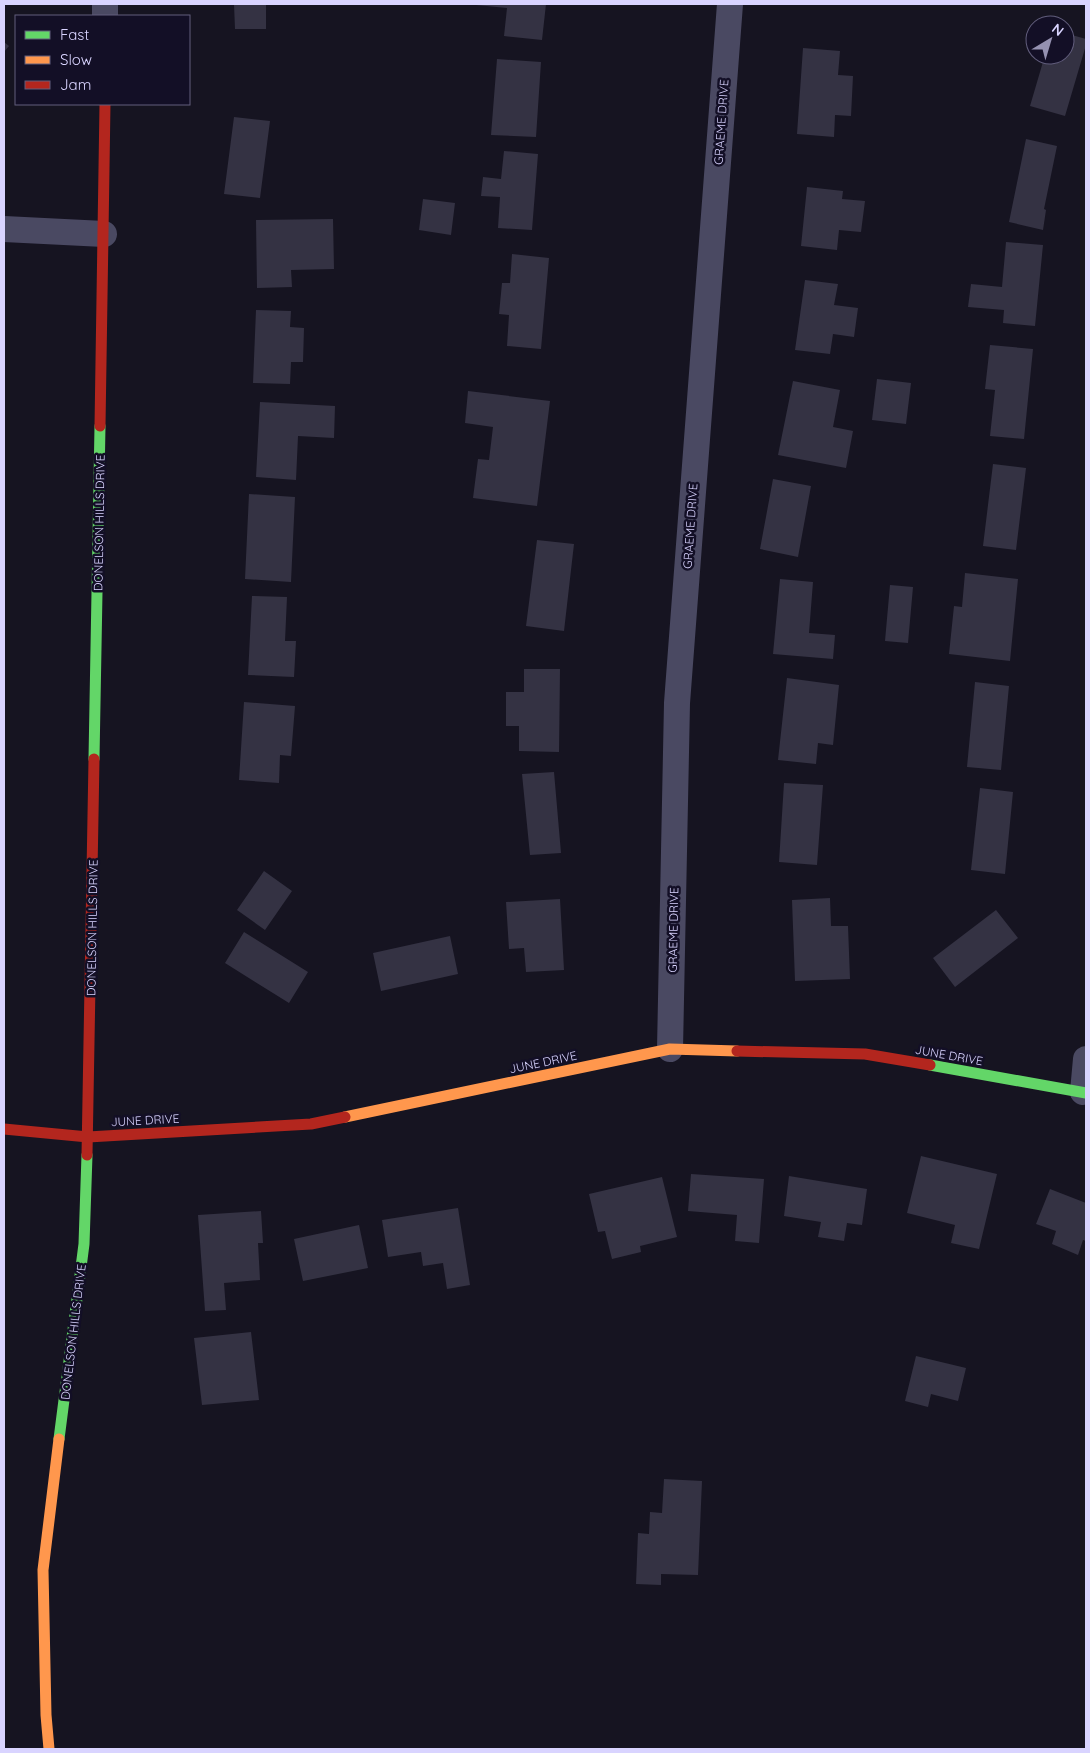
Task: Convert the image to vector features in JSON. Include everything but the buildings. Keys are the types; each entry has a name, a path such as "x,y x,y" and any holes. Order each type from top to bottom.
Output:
{"street":[{"name":"GRAEME DRIVE","path":"670,1049 677,703 730,4"},
{"name":"DONELSON HILLS DRIVE","path":"49,1749 46,1715 43,1570 84,1244 88,1137 105,105"},
{"path":"4,229 104,234"},
{"name":"JUNE DRIVE","path":"4,1130 88,1137 311,1124 670,1049 865,1054 1084,1093"},
{"path":"1084,1093 1086,1059"}],"traffic: fast":[{"path":"94,759 100,426"},
{"path":"930,1065 1086,1093"},
{"path":"59,1439 84,1244 87,1155"}],"traffic: slow":[{"path":"345,1117 670,1049 737,1051"},
{"path":"49,1749 46,1715 43,1570 59,1439"}],"traffic: jam":[{"path":"100,426 105,105"},
{"path":"87,1155 94,759"},
{"path":"737,1051 865,1054 930,1065"},
{"path":"4,1129 88,1137 311,1124 345,1117"}]}
